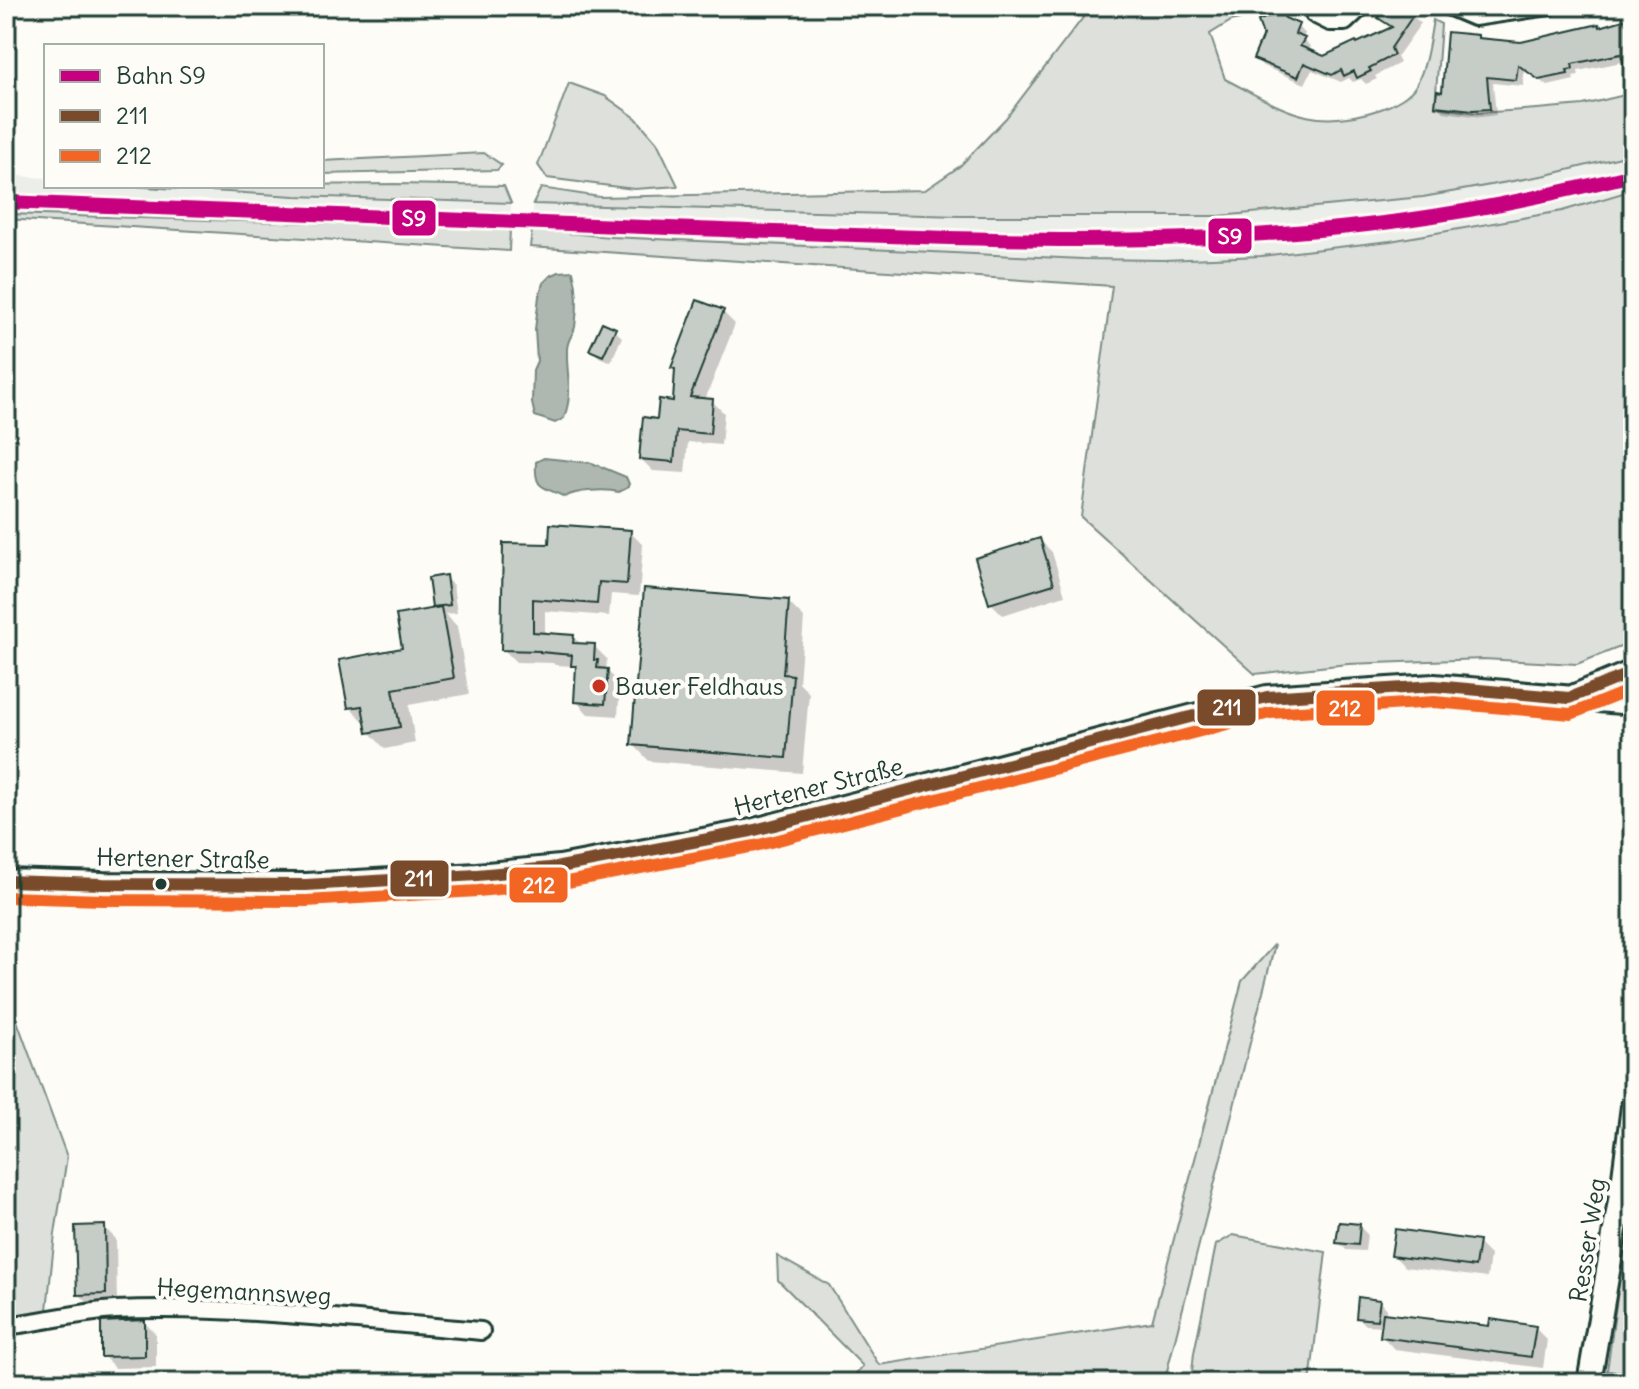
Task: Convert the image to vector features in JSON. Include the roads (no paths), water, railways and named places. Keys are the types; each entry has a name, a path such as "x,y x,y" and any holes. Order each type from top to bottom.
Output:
{"main road":[{"path":"1569,698 1633,672"},
{"name":"Hertener Straße","path":"6,881 306,885 560,867 751,831 1267,697 1434,686 1633,703"},
{"name":"Resser Weg","path":"1589,1383 1633,1106"}],"street":[{"path":"1310,6 1314,14 1330,22 1345,22 1362,6"},
{"path":"1448,6 1474,17 1549,6"},
{"name":"Hegemannsweg","path":"6,1326 112,1310 175,1310 258,1313 481,1331"}],"rail line":[{"name":"S9","path":"6,202 863,235 1115,240 1283,233 1401,221 1501,204 1633,175"}],"place":[{"name":"Bauer Feldhaus","path":"599,686"}]}
